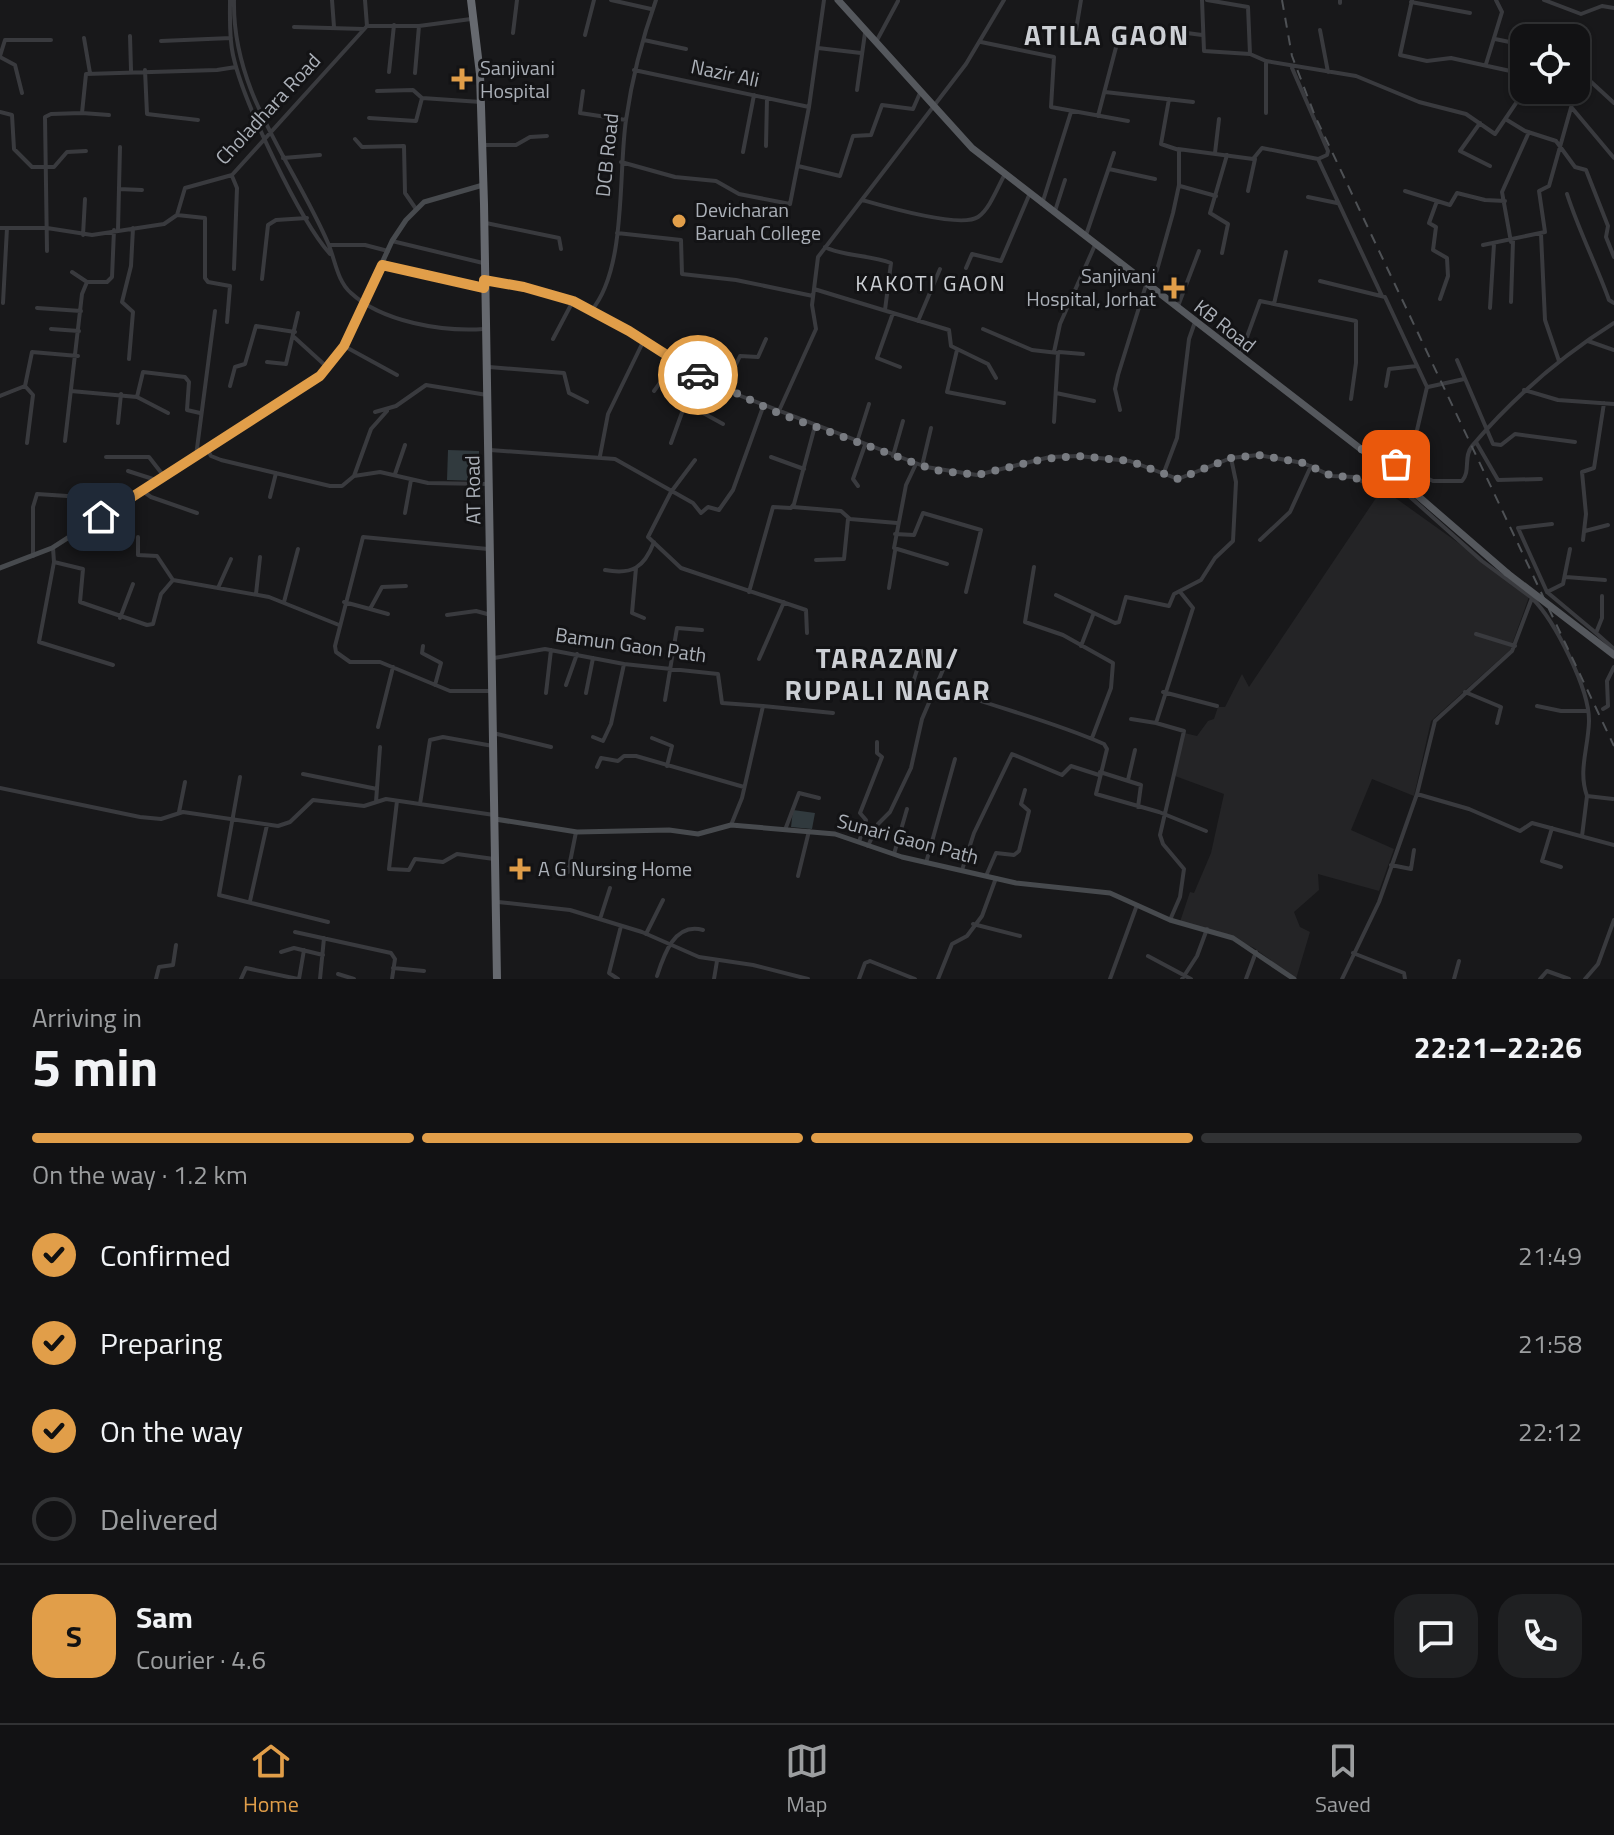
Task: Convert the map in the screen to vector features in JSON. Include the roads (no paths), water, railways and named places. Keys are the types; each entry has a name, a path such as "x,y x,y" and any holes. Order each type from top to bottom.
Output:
{"highway":[{"name":"AT Road","path":"471,0 481,102 497,979"}],"main road":[{"name":"KB Road","path":"838,0 965,141 1239,358 1388,470 1507,573 1614,652"}],"street":[{"path":"232,0 231,38 236,67 307,218 331,256 345,286 366,303 423,326 485,329"},
{"path":"232,0 235,40 241,65 267,136 283,158 329,245 331,256"},
{"path":"332,0 334,27"},
{"path":"365,0 365,27"},
{"path":"513,33 517,0"},
{"path":"585,35 594,0"},
{"path":"611,0 652,10"},
{"name":"DCB Road","path":"591,311 606,285 617,233 621,162 634,70 656,0"},
{"path":"621,162 675,177 716,181 739,194 788,204 791,202 809,107 824,0"},
{"path":"778,413 816,329 813,296 816,262 981,42 1004,0"},
{"path":"1076,30 1081,0"},
{"path":"1250,54 1248,7 1226,1 1204,0 1204,51 1250,54 1266,61 1356,76 1419,102 1466,114 1496,134 1517,104"},
{"path":"1486,64 1502,12 1496,0"},
{"path":"1544,0 1581,14 1602,6 1614,8"},
{"path":"875,44 898,1"},
{"path":"1470,13 1412,1 1400,55 1427,61 1451,58 1510,70"},
{"path":"294,27 419,26 473,19"},
{"path":"389,72 394,25"},
{"path":"415,73 419,26"},
{"name":"Choladhara Road","path":"177,215 185,188 232,175 365,27"},
{"path":"1320,30 1328,72"},
{"path":"1172,31 1202,35"},
{"path":"1098,116 1120,32"},
{"path":"857,90 865,33"},
{"path":"130,36 131,70"},
{"path":"84,38 90,73"},
{"path":"161,41 231,38"},
{"path":"1495,39 1510,42"},
{"path":"22,93 17,69 0,56 5,40 51,40"},
{"path":"644,40 686,49"},
{"path":"981,42 1054,57 1050,106 1128,121"},
{"path":"818,48 861,53"},
{"path":"1266,61 1266,113"},
{"path":"1248,191 1255,159 1262,148 1318,159 1327,155 1328,151 1291,66"},
{"path":"82,113 83,77 90,73 236,67"},
{"path":"145,70 147,114 198,120"},
{"name":"Nazir Ali","path":"634,70 809,107"},
{"path":"1590,81 1614,103"},
{"path":"377,91 413,90 422,98 481,102"},
{"path":"480,91 516,93"},
{"path":"583,91 581,114 626,120"},
{"path":"798,166 840,176 853,136 871,135 882,105 913,109 921,91"},
{"path":"1105,92 1193,102"},
{"path":"743,152 754,95"},
{"path":"369,118 416,121 422,98"},
{"path":"766,146 767,98"},
{"path":"1169,99 1161,144 1255,159"},
{"path":"1483,245 1512,242 1545,230 1539,191 1549,186 1572,104"},
{"path":"1571,108 1614,158"},
{"path":"0,112 12,115 15,150 32,167 46,168 60,164 67,152 86,151"},
{"path":"1042,204 1048,193 1071,112"},
{"path":"47,251 45,117 82,113 109,115"},
{"path":"1215,153 1219,119"},
{"path":"1507,120 1559,143 1575,167 1588,173 1608,226 1606,235 1614,257"},
{"path":"1480,123 1460,151 1490,166"},
{"path":"1511,302 1512,242 1504,184 1529,132"},
{"path":"482,145 516,145 530,137 547,136"},
{"path":"355,139 362,147 404,146 405,193 416,209"},
{"path":"72,272 87,282 111,279 120,147"},
{"path":"1120,410 1116,382 1146,285 1157,270 1179,185 1178,149"},
{"path":"1084,237 1114,153"},
{"path":"283,158 320,155"},
{"path":"1222,253 1228,224 1210,215 1227,155"},
{"path":"1318,159 1427,387 1408,469"},
{"path":"1109,169 1155,179"},
{"path":"862,200 921,215 972,219 982,213 1005,174"},
{"path":"232,175 237,188 234,269"},
{"path":"1053,213 1065,180"},
{"path":"0,568 53,548 130,495 320,376 344,346 392,241 416,209 433,199 483,185"},
{"path":"1179,185 1216,196"},
{"path":"119,189 142,190"},
{"path":"1405,191 1450,205 1457,193 1482,200 1505,201"},
{"path":"966,268 972,254 1001,261 1030,193"},
{"path":"1567,194 1580,234 1589,248 1609,300 1614,303"},
{"path":"1308,197 1338,204"},
{"path":"83,235 85,199"},
{"path":"1437,201 1429,223 1436,227 1433,250 1447,258 1447,279 1440,299"},
{"path":"0,228 47,228 83,235 164,224 177,215 205,218 205,278 208,282 230,286 227,322"},
{"path":"262,279 268,225 276,220 307,218"},
{"path":"484,222 559,238 561,249"},
{"path":"129,359 133,312 122,302 131,266 133,227"},
{"path":"3,303 7,228"},
{"path":"617,233 681,240 682,274 736,280 813,296"},
{"path":"1541,234 1545,320 1559,361"},
{"path":"392,241 484,263"},
{"path":"1490,308 1494,244"},
{"path":"329,245 365,245 388,251"},
{"path":"1054,422 1055,352 1060,324 1095,245"},
{"path":"825,247 837,253 855,253 891,263 885,310"},
{"path":"1177,309 1199,251"},
{"path":"1274,304 1286,252"},
{"path":"382,265 484,284 524,287 573,301 724,389 778,413 919,465 977,475 1043,459 1078,456 1130,461 1163,475 1182,478 1231,458 1265,456 1311,466 1332,476 1354,477 1369,485 1391,480"},
{"path":"918,321 940,269"},
{"path":"1320,281 1382,296"},
{"path":"65,441 87,282"},
{"path":"814,289 949,330 950,345 988,364 996,378"},
{"path":"1239,358 1258,303 1262,300 1356,321 1356,363 1351,399"},
{"path":"553,339 573,301"},
{"path":"37,308 81,311"},
{"path":"196,456 215,311"},
{"path":"267,362 286,364 298,313"},
{"path":"893,313 877,358 900,367"},
{"path":"1163,475 1177,438 1189,339 1195,322"},
{"path":"1359,448 1438,482 1462,481 1467,472 1467,454 1524,390 1614,323"},
{"path":"230,386 235,367 245,364 256,326 294,334 327,367"},
{"path":"51,329 79,331"},
{"path":"983,329 1032,350 1083,354"},
{"path":"724,389 740,356 758,357 766,339"},
{"path":"600,456 608,414 644,340"},
{"path":"1588,341 1614,350"},
{"path":"344,346 397,375"},
{"path":"957,350 947,392 1004,403"},
{"path":"25,386 32,352 78,356"},
{"path":"1457,360 1485,432 1499,446 1515,434 1575,442"},
{"path":"654,391 676,361"},
{"path":"1386,386 1389,369 1417,366"},
{"path":"486,367 564,373 569,393 587,402"},
{"path":"137,397 143,372 185,377 189,382 187,410 200,413"},
{"path":"671,443 696,374"},
{"path":"1427,387 1464,379"},
{"path":"354,476 373,425 426,385 487,395"},
{"path":"0,396 25,386"},
{"path":"25,386 33,395 27,443"},
{"path":"1524,390 1558,400 1614,404"},
{"path":"71,391 137,397 168,413"},
{"path":"1056,393 1094,401"},
{"path":"118,423 121,394"},
{"path":"685,403 723,424"},
{"path":"1583,540 1582,472 1594,468 1604,403"},
{"path":"857,442 869,404"},
{"path":"488,450 615,459 693,503 699,513 708,507 719,510 733,490 763,406"},
{"path":"375,412 389,410"},
{"path":"893,456 903,421"},
{"path":"793,507 815,426"},
{"path":"889,588 895,534 907,482 919,465 931,428"},
{"path":"1476,442 1498,480 1541,479"},
{"path":"395,474 405,445"},
{"path":"858,486 853,479 865,445"},
{"path":"207,449 213,457 335,487 354,476 395,474 428,483 489,484"},
{"path":"106,457 149,457 163,475"},
{"path":"771,457 804,469"},
{"path":"1056,595 1094,615 1118,623 1126,597 1167,607 1174,594 1181,593 1205,577 1215,558 1235,536 1236,482 1231,458"},
{"path":"695,460 671,492 647,533 681,568 806,610 807,633"},
{"path":"1260,540 1290,512 1311,466"},
{"path":"1388,470 1391,480 1482,561 1532,598 1544,612 1561,643 1588,711 1587,751 1581,776 1587,796 1582,836"},
{"path":"128,471 156,480"},
{"path":"270,497 276,473"},
{"path":"405,513 411,479"},
{"path":"141,490 151,497 197,513"},
{"path":"33,556 33,507 37,494 97,498 115,506"},
{"path":"124,542 130,495"},
{"path":"749,592 773,507 841,511 848,519 897,523"},
{"path":"895,534 914,535 923,513 981,530 966,592"},
{"path":"816,560 844,559 848,519"},
{"path":"1552,524 1518,528 1547,592 1614,652"},
{"path":"1585,531 1608,525"},
{"path":"138,537 138,555 157,556 173,580 256,594 339,625"},
{"path":"490,549 364,537 344,602 335,646 339,655 350,662 376,661 450,691 492,691"},
{"path":"605,570 625,574 636,568 646,561 654,542"},
{"path":"53,548 54,562 39,642 113,665"},
{"path":"284,602 298,549"},
{"path":"1547,592 1562,586 1570,549"},
{"path":"895,550 947,564"},
{"path":"256,594 260,557"},
{"path":"218,588 231,559"},
{"path":"54,562 83,569 80,602 120,618 153,624 161,594 173,580"},
{"path":"1034,567 1025,622 1110,659 1114,667 1111,688 1092,738"},
{"path":"636,568 632,613 644,618"},
{"path":"1566,577 1605,580"},
{"path":"120,618 133,584"},
{"path":"370,609 382,587 406,586"},
{"path":"1156,723 1163,692 1193,608 1181,593"},
{"path":"1596,633 1602,618 1602,596"},
{"path":"1342,979 1352,953 1375,912 1417,794 1435,721 1502,662 1515,646 1532,598"},
{"path":"344,602 388,614"},
{"path":"759,659 784,602"},
{"path":"447,615 473,611 491,615"},
{"path":"1081,646 1094,615"},
{"path":"665,700 673,670 677,628 702,630"},
{"path":"1476,634 1515,646"},
{"path":"423,646 422,653 441,663 435,685"},
{"path":"546,693 551,650"},
{"name":"Bamun Gaon Path","path":"492,659 551,650 624,664 715,672 722,703 763,706"},
{"path":"930,698 910,692 923,651 939,652"},
{"path":"566,685 577,654"},
{"path":"586,693 593,658"},
{"path":"593,737 603,741 611,724 624,664"},
{"path":"868,846 878,824 889,814 911,768 930,698 945,665"},
{"path":"378,727 393,667"},
{"path":"1603,709 1608,706 1607,681 1614,667"},
{"path":"937,686 1019,716 1058,724 1107,746 1096,794 1164,814 1206,831"},
{"path":"1163,692 1217,706"},
{"path":"1465,692 1501,707 1497,723"},
{"path":"731,825 744,787 763,706 833,713"},
{"path":"1537,706 1561,711 1588,711"},
{"path":"1131,719 1184,731 1164,814 1161,841 1184,869 1180,897 1170,920"},
{"path":"493,733 551,747"},
{"path":"420,804 430,740 443,737 494,746"},
{"path":"652,738 672,746 667,766"},
{"path":"859,842 866,820 860,813 882,757 877,753 877,742"},
{"path":"376,802 380,747"},
{"path":"1128,780 1135,750"},
{"path":"962,871 974,833 1012,754 1061,775 1071,766 1141,785 1138,807"},
{"path":"597,767 601,758 618,761 631,756 744,787"},
{"path":"926,863 955,759"},
{"path":"303,774 377,789"},
{"path":"240,777 219,895 328,922"},
{"path":"179,812 185,782"},
{"path":"0,788 148,818 165,819 179,812 267,825 290,822 313,800 349,806 397,801 494,817"},
{"path":"986,876 996,853 1014,855 1019,851 1029,811 1021,804 1025,790"},
{"path":"785,830 799,793 819,798"},
{"path":"1417,794 1469,809 1520,831 1530,823 1614,845"},
{"path":"1587,796 1613,799"},
{"path":"397,801 389,869 409,870 415,859 443,862 455,854 494,859"},
{"path":"894,854 907,809"},
{"name":"Sunari Gaon Path","path":"494,817 576,832 625,829 698,834 731,825 835,834 926,863 1027,885 1095,889 1170,920 1233,938 1294,979"},
{"path":"250,902 267,825"},
{"path":"1552,828 1542,861 1561,867"},
{"path":"798,876 809,831"},
{"path":"568,872 576,832"},
{"path":"1391,865 1411,869 1414,850"},
{"path":"940,978 951,946 967,936 983,913 996,878"},
{"path":"600,919 610,888"},
{"path":"646,934 663,900"},
{"path":"495,902 538,904 600,919 717,961 753,965 808,979"},
{"path":"1110,979 1137,905"},
{"path":"1585,979 1600,962 1614,920"},
{"path":"973,924 1020,936"},
{"path":"618,979 609,972 621,926"},
{"path":"657,976 670,944 688,928 703,930"},
{"path":"1184,977 1197,956 1207,929"},
{"path":"295,932 391,953 395,959 392,979"},
{"path":"320,979 324,938"},
{"path":"156,979 159,967 173,965 176,945"},
{"path":"281,952 291,948 323,955"},
{"path":"241,979 246,968 272,976 299,979 304,950"},
{"path":"1246,979 1256,952"},
{"path":"1352,953 1404,973 1405,979"},
{"path":"1148,956 1191,979"},
{"path":"714,979 717,961"},
{"path":"859,979 865,963 870,961 915,979"},
{"path":"1454,979 1459,961"},
{"path":"393,968 424,971"},
{"path":"1540,979 1547,971 1569,979"},
{"path":"338,974 354,979"}],"railway":[{"path":"1282,0 1292,56 1315,116 1614,746"}],"place":[{"name":"Sanjivani Hospital","path":"462,79"},
{"name":"Devicharan Baruah College","path":"679,221"},
{"name":"Sanjivani Hospital, Jorhat","path":"1174,288"},
{"name":"A G Nursing Home","path":"520,869"}],"district":[{"name":"ATILA GAON","path":"1107,35"},
{"name":"KAKOTI GAON","path":"931,283"},
{"name":"TARAZAN/ RUPALI NAGAR","path":"888,674"}]}
